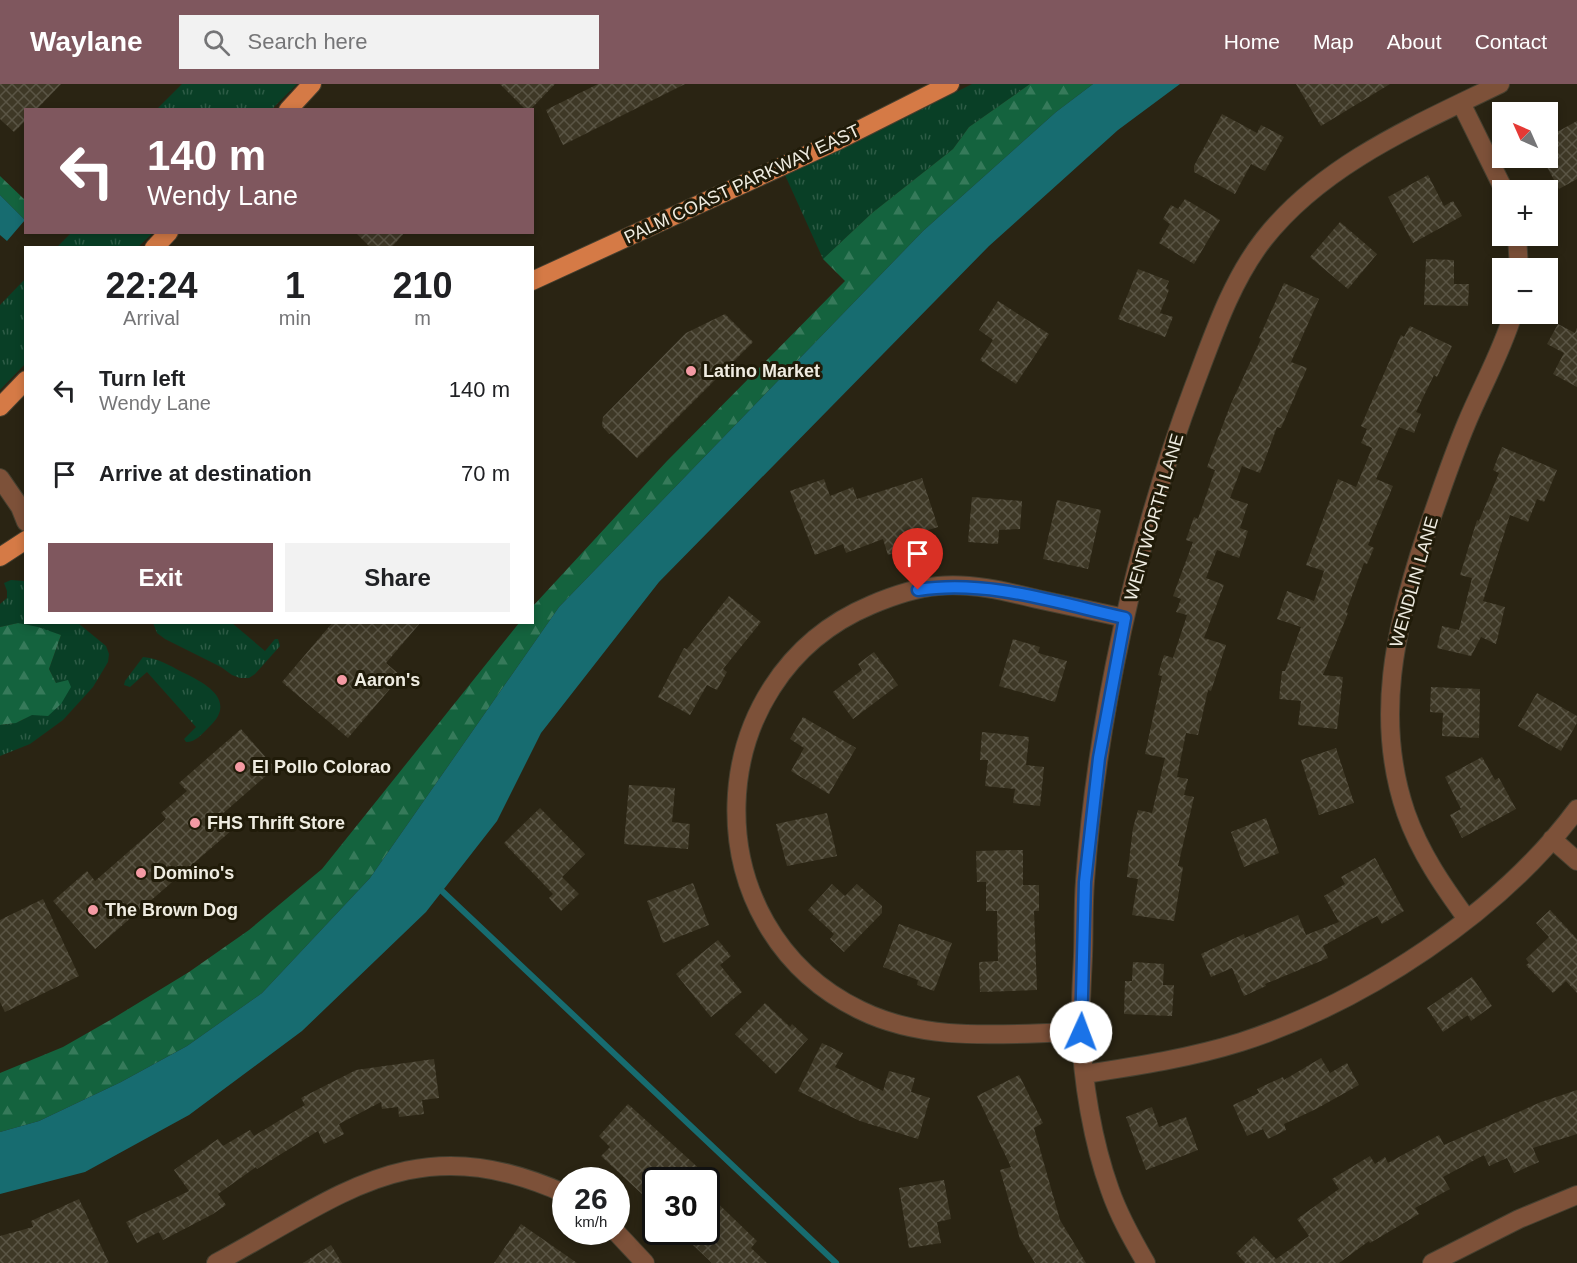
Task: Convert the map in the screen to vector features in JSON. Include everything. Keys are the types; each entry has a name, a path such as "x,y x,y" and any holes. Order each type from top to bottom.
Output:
{"main road":[{"path":"290,108 312,84"},
{"name":"PALM COAST PARKWAY EAST","path":"534,280 837,141 950,84"},
{"path":"156,246 167,234"},
{"path":"0,407 24,382"},
{"path":"0,557 24,541"}],"street":[{"name":"WENTWORTH LANE","path":"1146,1263 1124,1224 1105,1174 1090,1114 1081,1032 1085,882 1099,758 1125,618 1160,489 1191,396 1225,307 1247,264 1261,243 1293,206 1328,177 1374,148 1500,84"},
{"path":"1461,103 1499,180"},
{"name":"WENDLIN LANE","path":"1467,920 1432,870 1406,813 1395,769 1390,687 1405,600 1435,507 1467,423 1510,324"},
{"path":"0,478 20,507 24,517"},
{"path":"1081,1032 952,1034 926,1032 888,1022 861,1011 823,988 780,944 763,919 750,889 738,837 736,817 739,773 750,729 786,668 820,634 860,609 880,601 938,586 975,586 1125,618"},
{"path":"1085,1074 1164,1062 1267,1033 1330,1005 1390,973 1443,939 1467,920 1552,839 1577,809"},
{"path":"1552,839 1577,861"},
{"path":"216,1263 344,1192 376,1178 404,1170 440,1166 476,1168 533,1181 552,1188"},
{"path":"1432,1263 1519,1219 1577,1195"},
{"path":"628,1245 645,1263"}],"green space":[{"path":"182,84 297,84 273,108 158,108"},
{"path":"972,84 1030,84 969,127 953,149 872,213 823,259 785,175"},
{"path":"1030,84 1093,84 1056,112 923,231 559,607 370,878 262,993 187,1046 121,1082 39,1121 0,1132 0,1073 63,1047 189,972 249,930 322,869 518,624 534,624 534,605 667,461 845,281 823,259 872,213 953,149 969,127"},
{"path":"0,176 24,199 24,219 0,195"},
{"path":"70,234 152,234 139,246 58,246"},
{"path":"24,280 24,365 0,390 0,305"},
{"path":"11,580 24,581 24,624 79,624 106,646 109,654 108,662 93,687 63,720 30,744 0,756 0,725 11,724 27,717 39,706 56,683 49,669 61,635 18,623 0,627 0,604 7,598 4,583"},
{"path":"18,623 61,635 49,669 56,683 68,680 71,687 61,704 48,716 32,715 16,723 0,725 0,627"},
{"path":"153,624 233,624 265,651 275,639 278,639 280,646 255,674 249,678 240,678 157,633"},
{"path":"143,657 158,660 200,681 215,694 220,709 217,717 196,739 186,742 184,739 196,727 147,672 130,687 124,685"}],"water":[{"path":"1093,84 1180,84 1118,130 989,246 659,582 541,733 497,821 426,912 302,1031 189,1115 85,1172 0,1194 0,1132 39,1121 121,1082 187,1046 262,993 370,878 559,607 923,231 1056,112"},
{"path":"0,195 24,221 7,241 0,235"}],"building":[{"path":"0,84 61,84 38,108 24,108 24,122 14,132 0,119"},
{"path":"500,84 555,84 532,108 524,108"},
{"path":"598,84 685,84 563,145 546,110"},
{"path":"1296,84 1390,84 1321,126"},
{"path":"1222,114 1257,133 1261,125 1284,137 1265,171 1251,164 1235,194 1194,172 1194,166"},
{"path":"1577,121 1577,179 1559,189 1558,180 1554,180 1547,168 1558,168 1558,131"},
{"path":"1428,175 1444,206 1453,201 1462,216 1413,243 1388,197"},
{"path":"1185,199 1220,220 1194,264 1159,243 1170,224 1163,219 1171,205 1178,209"},
{"path":"1340,222 1377,254 1348,289 1310,257"},
{"path":"357,234 403,234 393,246 369,246"},
{"path":"1426,259 1454,260 1454,284 1469,284 1468,306 1424,305"},
{"path":"1138,269 1169,281 1166,288 1169,290 1160,313 1173,317 1165,337 1118,319"},
{"path":"1284,283 1319,299 1291,362 1307,368 1281,428 1277,427 1260,473 1242,466 1230,498 1248,504 1240,528 1248,531 1239,558 1217,550 1206,578 1224,585 1204,638 1226,645 1211,691 1208,690 1198,735 1186,733 1177,777 1188,779 1184,795 1194,797 1178,866 1183,867 1174,921 1132,915 1138,879 1127,877 1133,828 1138,810 1152,813 1165,758 1145,754 1162,676 1158,675 1164,655 1173,658 1187,615 1176,612 1181,599 1173,596 1193,542 1186,540 1194,517 1198,519 1215,470 1207,467 1230,406"},
{"path":"998,301 1049,334 1016,384 980,360 993,340 979,330"},
{"path":"725,314 753,342 637,458 602,426 603,417 686,333"},
{"path":"1558,324 1575,333 1577,328 1577,387 1553,374 1564,353 1547,344"},
{"path":"1410,326 1452,346 1437,377 1434,375 1416,412 1421,414 1414,433 1399,427 1376,479 1393,486 1368,545 1374,548 1367,564 1364,563 1346,612 1348,613 1323,675 1343,677 1337,729 1298,725 1301,701 1279,699 1282,671 1285,671 1301,627 1277,619 1287,591 1314,601 1324,571 1306,565 1338,479 1356,487 1372,448 1361,443 1367,429 1361,426 1401,335 1404,337"},
{"path":"1502,447 1557,470 1544,502 1537,499 1528,522 1510,515 1483,601 1505,607 1496,644 1481,637 1471,656 1437,648 1442,626 1459,630 1472,578 1460,575 1477,520 1479,521 1499,473 1493,470"},
{"path":"922,478 938,527 906,537 909,548 888,555 883,539 846,553 843,544 815,555 790,491 824,479 830,496 853,487 857,499"},
{"path":"972,497 1022,501 1020,529 999,530 998,544 968,542"},
{"path":"1057,500 1101,510 1088,569 1043,559"},
{"path":"729,596 761,622 723,669 727,672 717,690 707,685 690,715 658,697 684,648 687,649"},
{"path":"331,624 419,624 386,663 401,676 348,738 282,682"},
{"path":"1013,639 1040,647 1038,653 1067,661 1055,702 999,686"},
{"path":"874,652 898,685 853,719 833,692 862,670 858,664"},
{"path":"1431,687 1480,689 1479,738 1442,736 1443,713 1430,712"},
{"path":"1537,693 1577,716 1577,723 1561,751 1518,726"},
{"path":"803,717 856,748 829,794 791,771 804,748 790,739"},
{"path":"241,729 275,768 220,816 232,830 95,949 53,901 87,871 95,881 166,819 161,813 187,791 179,783"},
{"path":"982,732 1029,737 1026,765 1044,767 1040,806 1013,803 1015,789 985,786 988,760 980,760"},
{"path":"1336,748 1354,803 1319,815 1301,760"},
{"path":"1482,757 1495,780 1499,778 1516,809 1462,838 1450,815 1461,809 1445,777"},
{"path":"629,785 675,788 672,822 690,824 688,849 624,844"},
{"path":"540,808 585,854 562,877 579,894 561,911 549,898 553,894 504,843"},
{"path":"827,813 837,856 787,866 776,824"},
{"path":"1266,818 1279,853 1244,867 1231,832"},
{"path":"1023,850 1023,885 1039,885 1039,911 1034,911 1037,990 980,992 979,962 998,961 997,911 986,911 986,882 977,882 976,851"},
{"path":"1375,858 1404,911 1382,924 1377,916 1323,946 1328,958 1265,984 1266,986 1244,996 1232,968 1211,977 1201,954 1244,934 1245,938 1298,915 1306,935 1339,922 1324,896 1345,884 1341,877"},
{"path":"693,883 709,925 663,943 647,901"},
{"path":"832,884 845,896 857,884 882,906 882,913 844,952 830,939 834,934 808,910"},
{"path":"43,899 79,976 5,1012 0,1002 0,920"},
{"path":"1550,910 1577,939 1577,993 1566,981 1553,993 1526,965 1529,963 1526,959 1549,937 1536,923"},
{"path":"899,924 952,943 934,991 917,985 918,980 883,967"},
{"path":"718,940 731,956 720,965 742,992 711,1017 676,974"},
{"path":"1133,962 1164,964 1163,985 1174,985 1172,1016 1124,1014 1125,981 1132,981"},
{"path":"1472,977 1492,1006 1471,1021 1468,1015 1443,1032 1427,1008"},
{"path":"765,1003 790,1027 792,1024 808,1039 776,1074 735,1034"},
{"path":"822,1043 843,1053 835,1067 883,1091 889,1071 915,1078 911,1092 930,1098 918,1139 860,1121 798,1091"},
{"path":"1321,1058 1330,1073 1347,1063 1359,1085 1284,1124 1286,1130 1268,1139 1263,1129 1247,1136 1233,1105 1259,1093 1257,1089 1283,1077 1284,1080"},
{"path":"434,1059 439,1098 422,1100 424,1114 399,1117 398,1107 382,1109 381,1102 339,1124 344,1134 324,1144 318,1131 257,1169 256,1167 218,1194 226,1205 213,1214 163,1240 159,1232 137,1243 126,1222 189,1191 174,1170 218,1139 223,1146 250,1130 254,1136 305,1105 301,1098 356,1070"},
{"path":"1019,1075 1043,1123 1034,1128 1060,1220 1086,1263 1035,1263 1020,1239 1000,1170 1011,1167 977,1096"},
{"path":"1577,1090 1577,1134 1533,1148 1539,1162 1514,1173 1507,1158 1489,1166 1484,1155 1443,1177 1450,1189 1415,1208 1419,1214 1370,1243 1369,1241 1339,1263 1245,1263 1236,1253 1254,1236 1276,1259 1309,1236 1297,1219 1339,1189 1332,1179 1370,1156 1375,1164 1385,1157 1388,1163 1439,1135 1444,1145 1541,1102"},
{"path":"628,1104 697,1167 642,1167 642,1194 630,1183 630,1167 613,1167 601,1156 610,1147 599,1136"},
{"path":"1152,1107 1159,1127 1186,1117 1198,1150 1146,1170 1126,1117"},
{"path":"944,1180 951,1219 937,1222 941,1243 909,1248 899,1188"},
{"path":"79,1199 109,1263 0,1263 0,1236 33,1227 31,1221"},
{"path":"720,1205 757,1241 751,1248 767,1263 712,1263 693,1245 720,1245"},
{"path":"521,1224 577,1263 494,1263"},
{"path":"331,1245 342,1263 303,1263"}],"waterway":[{"path":"442,891 836,1263"}],"place":[{"name":"Latino Market","path":"691,371"},
{"name":"Aaron's","path":"342,680"},
{"name":"El Pollo Colorao","path":"240,767"},
{"name":"FHS Thrift Store","path":"195,823"},
{"name":"Domino's","path":"141,873"},
{"name":"The Brown Dog","path":"93,910"}],"route":[{"path":"918,590 938,586 975,586 1125,618 1099,758 1085,882 1081,1032"}]}
